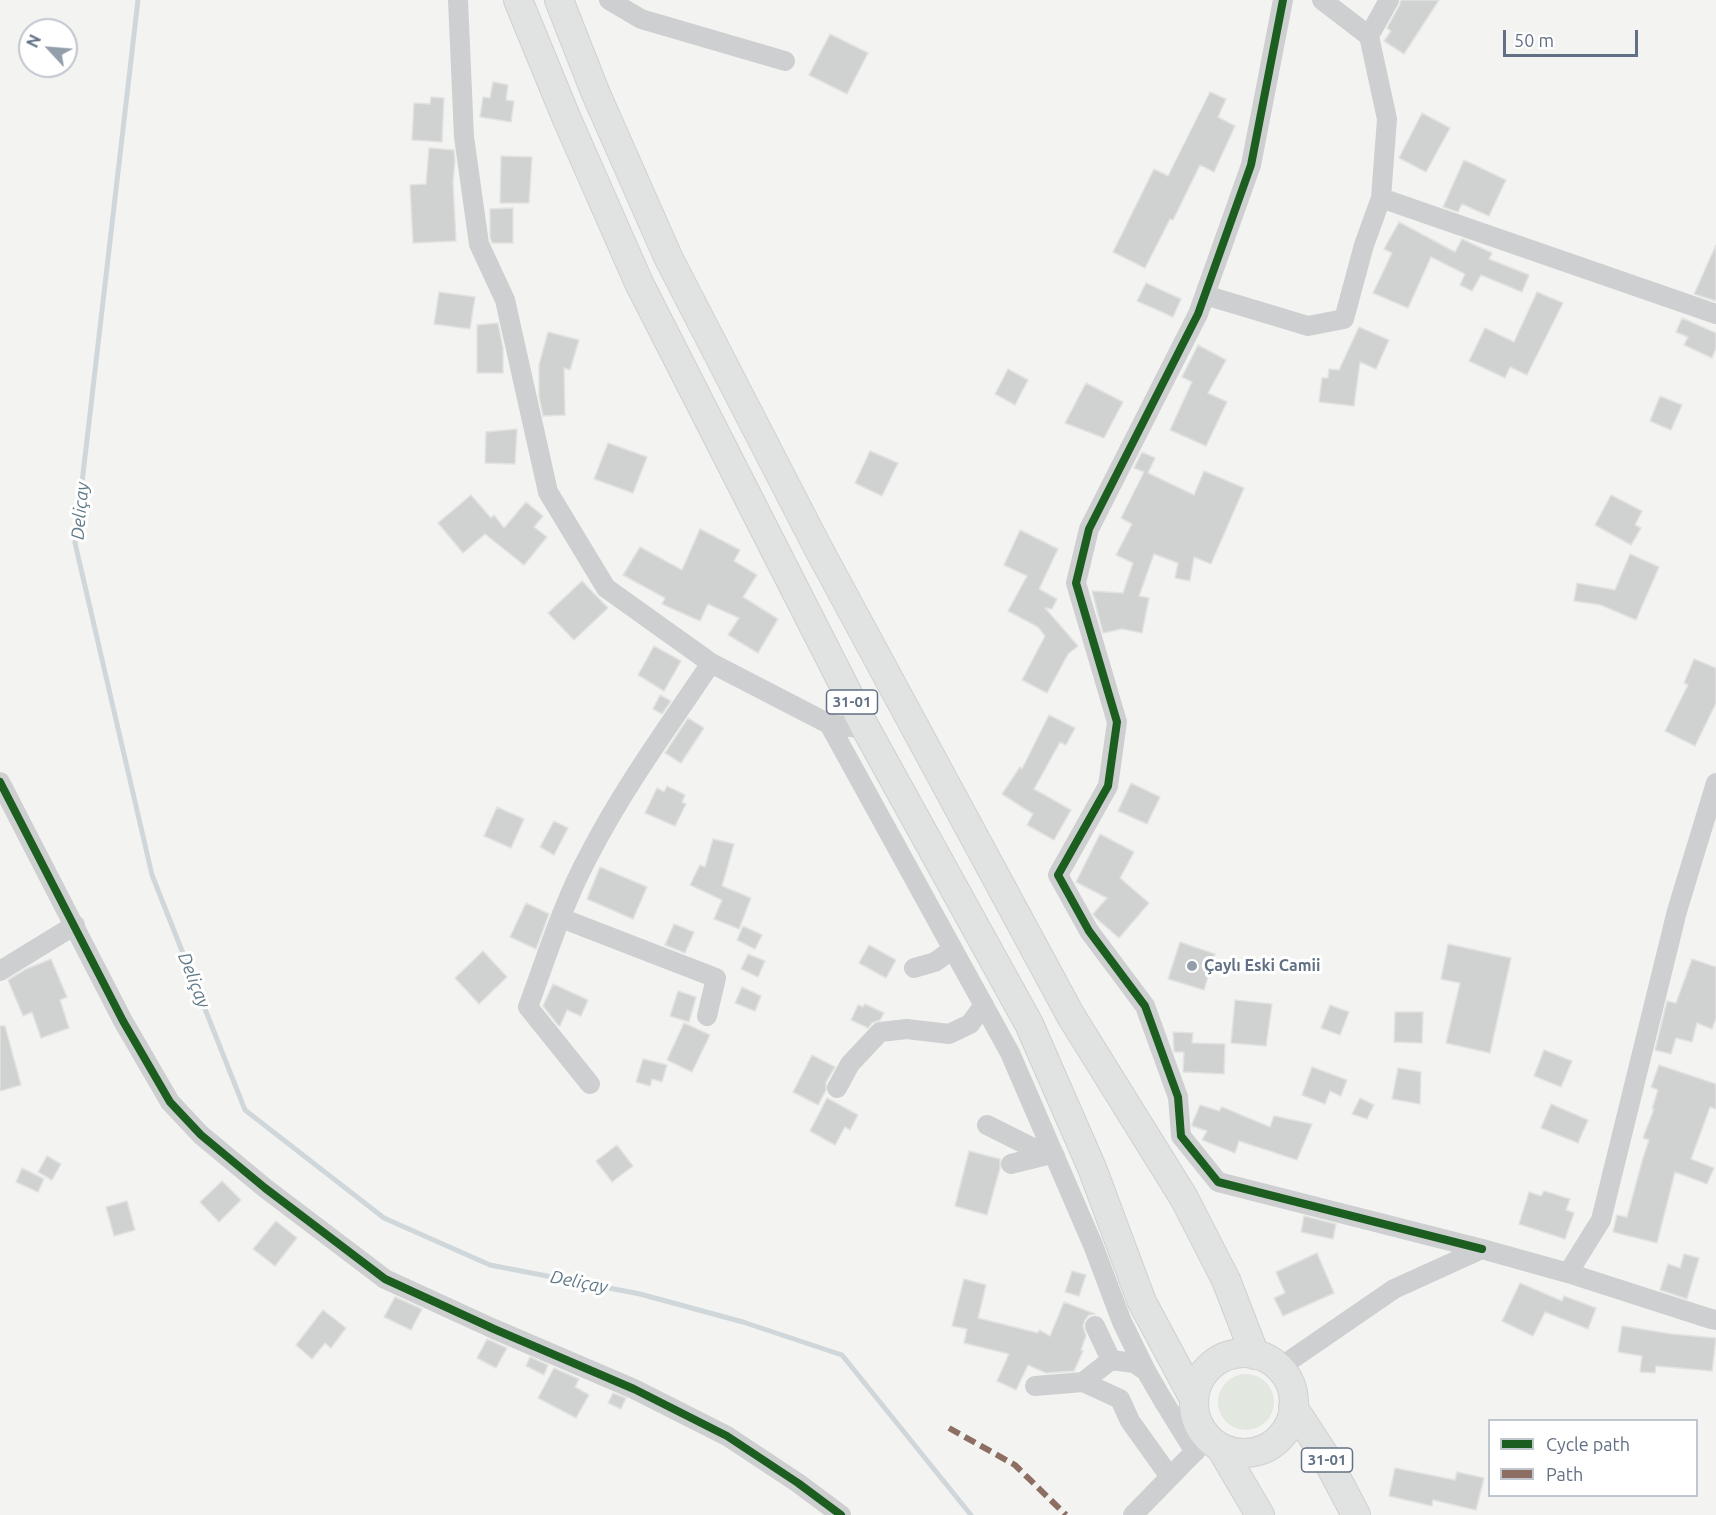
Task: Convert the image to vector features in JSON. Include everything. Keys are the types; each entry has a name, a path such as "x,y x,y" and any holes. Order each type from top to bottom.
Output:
{"highway":[{"name":"31-01","path":"518,0 566,117 639,283 866,729 1029,1024 1092,1168 1142,1302 1194,1399"},
{"name":"31-01","path":"559,0 596,94 674,270 817,546 1065,1005 1184,1198 1226,1280 1255,1354"},
{"path":"1208,1446 1247,1453 1261,1450 1274,1443 1290,1421 1293,1407 1293,1393 1288,1380 1279,1368 1255,1354 1241,1353 1227,1356 1214,1363 1204,1373 1197,1386 1194,1399 1197,1420 1208,1446 1260,1515"},
{"name":"31-01","path":"1293,1407 1325,1456 1356,1515"}],"street":[{"path":"458,0 464,137 479,244 505,300 548,492 606,588 711,663 829,724 866,729"},
{"path":"609,0 641,20 785,61"},
{"path":"1283,0 1251,165 1198,314 1089,529 1076,583 1117,722 1108,786 1058,875 1089,931 1145,1006 1178,1097 1180,1136 1218,1182 1569,1273 1716,1320"},
{"path":"1204,295 1308,326 1344,319 1364,245 1381,198 1387,119 1369,36 1322,0"},
{"path":"1369,36 1389,0"},
{"path":"1381,198 1716,314"},
{"path":"590,1084 528,1007 561,918 588,856 628,786 711,663"},
{"path":"829,724 1010,1053 1051,1156 1093,1245 1122,1322 1146,1371 1164,1402 1208,1446 1170,1477 1133,1515"},
{"path":"0,782 123,1021 170,1102 201,1135 265,1188 385,1279 634,1389 717,1431 798,1483 841,1515"},
{"path":"1569,1273 1601,1220 1677,911 1716,783"},
{"path":"561,918 716,978 706,1016"},
{"path":"0,971 75,925"},
{"path":"914,968 935,962 953,949"},
{"path":"837,1088 850,1064 880,1032 907,1029 949,1034 970,1023 984,1005"},
{"path":"987,1125 1051,1156"},
{"path":"1011,1164 1051,1156"},
{"path":"1279,1368 1394,1289 1482,1249"},
{"path":"1095,1326 1111,1360"},
{"path":"1083,1382 1111,1360 1134,1363 1146,1371"},
{"path":"1035,1386 1083,1382 1120,1399 1130,1421 1170,1477"}],"shaded area":[{"path":"1246,1374 1257,1376 1266,1382 1272,1391 1274,1402 1272,1413 1266,1422 1257,1428 1246,1430 1235,1428 1226,1422 1220,1413 1218,1402 1220,1391 1226,1382 1235,1376"}],"building":[{"path":"1401,0 1439,0 1404,54 1384,41 1391,31 1387,28"},
{"path":"830,34 868,53 847,94 809,75"},
{"path":"493,82 508,85 506,100 514,101 511,122 480,117 483,97 490,98"},
{"path":"1210,92 1226,99 1218,117 1235,126 1214,172 1200,165 1173,220 1170,219 1145,268 1113,252 1154,169 1168,176"},
{"path":"431,97 444,98 442,142 412,140 414,103 430,104"},
{"path":"1422,113 1450,128 1426,172 1399,158"},
{"path":"429,148 454,150 456,241 413,243 410,185 426,184"},
{"path":"501,156 532,157 529,203 500,203"},
{"path":"1464,160 1506,180 1489,216 1462,204 1458,212 1443,207"},
{"path":"513,208 513,243 492,243 490,209"},
{"path":"1399,222 1455,252 1462,239 1492,253 1489,259 1529,275 1522,292 1481,275 1472,291 1460,285 1465,274 1431,257 1408,308 1373,293 1392,253 1384,249"},
{"path":"1716,245 1716,301 1694,294"},
{"path":"1146,283 1181,299 1173,317 1137,301"},
{"path":"439,292 475,297 470,329 434,324"},
{"path":"1537,292 1563,303 1527,375 1510,367 1505,378 1469,361 1485,328 1514,342"},
{"path":"1682,318 1716,333 1716,348 1712,358 1684,345 1688,337 1676,332"},
{"path":"498,323 503,348 503,373 477,373 477,325"},
{"path":"1359,327 1389,340 1376,369 1360,362 1354,406 1319,402 1322,378 1328,378 1329,369 1339,370"},
{"path":"548,332 579,340 570,370 564,368 565,415 543,416 539,396 539,365"},
{"path":"1198,345 1226,360 1208,393 1227,402 1206,446 1170,430 1192,382 1182,377"},
{"path":"1008,369 1028,380 1015,405 995,394"},
{"path":"1086,383 1123,402 1104,438 1065,423"},
{"path":"1660,396 1682,405 1671,430 1650,421"},
{"path":"517,429 515,464 485,463 486,432"},
{"path":"608,443 647,457 633,493 594,479"},
{"path":"870,451 898,463 882,496 855,483"},
{"path":"1142,452 1155,458 1148,473 1194,495 1204,471 1244,488 1211,564 1194,557 1190,581 1175,578 1178,563 1154,554 1139,596 1149,598 1142,633 1122,629 1103,633 1092,591 1123,593 1133,563 1116,555 1132,524 1121,518 1144,472 1134,468"},
{"path":"471,495 491,518 494,515 504,528 526,502 543,516 534,527 547,537 524,565 485,534 463,553 438,523"},
{"path":"1611,495 1642,511 1635,525 1641,528 1631,545 1595,525"},
{"path":"700,529 740,550 734,561 757,575 743,597 778,619 758,653 728,635 739,618 708,604 700,621 662,604 665,598 623,575 640,547 682,570"},
{"path":"1020,530 1058,549 1039,589 1057,599 1052,609 1045,608 1078,646 1068,654 1047,693 1022,680 1045,636 1038,627 1008,611 1027,576 1004,565"},
{"path":"1630,554 1659,567 1636,620 1601,605 1574,601 1577,583 1615,590"},
{"path":"582,581 608,608 574,640 548,613"},
{"path":"654,646 681,661 664,691 638,675"},
{"path":"1694,659 1716,668 1716,703 1695,746 1665,731 1688,685 1684,683"},
{"path":"660,695 671,701 662,714 653,709"},
{"path":"1049,715 1075,728 1066,745 1060,742 1034,789 1071,810 1054,840 1027,825 1033,814 1002,794 1020,767 1022,769"},
{"path":"688,718 704,728 681,763 665,753"},
{"path":"1131,783 1160,797 1147,824 1118,811"},
{"path":"667,786 685,795 682,802 686,804 675,826 645,813 657,788 664,792"},
{"path":"497,807 524,819 511,848 484,836"},
{"path":"554,821 568,828 554,855 540,847"},
{"path":"1100,834 1134,852 1120,878 1149,903 1119,938 1093,914 1107,898 1076,882"},
{"path":"713,839 734,844 722,886 751,898 739,929 714,919 722,900 690,885 700,865 705,867"},
{"path":"600,867 647,887 633,919 587,899"},
{"path":"526,903 549,914 536,949 510,937"},
{"path":"674,924 694,932 685,953 665,945"},
{"path":"743,926 762,935 755,949 737,940"},
{"name":"Çaylı Eski Camii","path":"1180,942 1215,954 1204,990 1168,979"},
{"path":"1448,944 1511,958 1490,1053 1446,1043 1460,983 1441,979"},
{"path":"869,945 896,960 886,978 859,963"},
{"path":"483,951 507,977 479,1004 455,978"},
{"path":"748,954 765,961 758,977 741,969"},
{"path":"51,959 67,997 60,1000 69,1028 41,1038 32,1012 23,1016 8,980 26,969"},
{"path":"1692,959 1716,967 1716,1018 1712,1029 1697,1023 1692,1042 1676,1038 1671,1054 1655,1050 1667,1001 1676,1003"},
{"path":"553,984 588,1000 581,1016 567,1010 560,1026 543,1006"},
{"path":"742,987 761,996 755,1011 735,1003"},
{"path":"678,991 696,997 689,1022 670,1016"},
{"path":"1235,1000 1272,1004 1266,1046 1231,1043"},
{"path":"865,1004 884,1013 880,1020 872,1023 868,1028 851,1020 858,1005 863,1007"},
{"path":"1330,1005 1349,1012 1340,1035 1321,1028"},
{"path":"1395,1012 1423,1012 1422,1043 1394,1042"},
{"path":"684,1023 710,1035 692,1072 667,1060"},
{"path":"0,1026 5,1026 21,1085 0,1091"},
{"path":"1173,1032 1193,1033 1192,1043 1225,1044 1224,1074 1183,1072 1184,1052 1174,1052"},
{"path":"1544,1050 1572,1061 1561,1087 1534,1076"},
{"path":"812,1055 835,1067 826,1082 826,1090 818,1105 793,1092"},
{"path":"643,1059 667,1065 662,1082 652,1079 650,1086 636,1082"},
{"path":"1659,1065 1716,1084 1716,1109 1710,1107 1691,1159 1714,1168 1707,1184 1675,1172 1657,1243 1613,1232 1617,1215 1627,1217 1649,1140 1643,1138 1654,1109 1652,1109 1658,1090 1651,1087"},
{"path":"1312,1067 1347,1080 1341,1096 1330,1091 1325,1104 1302,1095"},
{"path":"1398,1068 1421,1072 1420,1104 1392,1099"},
{"path":"827,1098 858,1115 850,1130 845,1127 835,1145 810,1131"},
{"path":"1360,1098 1374,1105 1367,1119 1352,1114"},
{"path":"1551,1104 1588,1120 1578,1143 1541,1128"},
{"path":"1200,1105 1219,1111 1222,1107 1270,1127 1274,1116 1312,1124 1297,1160 1239,1141 1235,1153 1202,1140 1207,1131 1192,1126"},
{"path":"617,1145 633,1166 612,1182 596,1161"},
{"path":"969,1151 1000,1159 1000,1168 987,1215 955,1206"},
{"path":"47,1156 61,1164 52,1180 38,1172"},
{"path":"22,1168 44,1179 38,1192 16,1182"},
{"path":"222,1181 241,1200 219,1222 200,1202"},
{"path":"1544,1191 1570,1199 1566,1210 1574,1213 1565,1239 1519,1224 1529,1192 1541,1196"},
{"path":"127,1201 135,1230 114,1236 106,1207"},
{"path":"1304,1216 1336,1224 1333,1239 1301,1232"},
{"path":"276,1221 297,1238 275,1266 253,1249"},
{"path":"1317,1253 1334,1293 1283,1316 1274,1298 1285,1293 1276,1272"},
{"path":"1684,1254 1699,1258 1687,1299 1660,1290 1668,1264 1680,1268"},
{"path":"1072,1271 1086,1275 1079,1296 1065,1292"},
{"path":"964,1279 986,1285 978,1318 1038,1333 1039,1330 1050,1336 1064,1302 1095,1314 1089,1315 1085,1320 1083,1326 1086,1336 1081,1350 1083,1351 1074,1371 1046,1373 1028,1365 1016,1390 997,1381 1009,1354 964,1343 967,1329 952,1326"},
{"path":"1520,1283 1562,1301 1564,1296 1596,1308 1588,1329 1545,1312 1533,1336 1502,1321"},
{"path":"395,1297 422,1309 411,1330 384,1317"},
{"path":"323,1310 346,1328 331,1348 325,1343 312,1359 296,1345"},
{"path":"1622,1326 1716,1338 1712,1371 1656,1366 1655,1373 1640,1372 1642,1356 1618,1352"},
{"path":"487,1339 507,1348 496,1368 477,1358"},
{"path":"530,1357 548,1365 544,1375 526,1366"},
{"path":"554,1368 579,1379 575,1387 589,1395 576,1418 538,1398"},
{"path":"613,1393 626,1398 621,1409 608,1403"},
{"path":"1395,1468 1455,1480 1457,1472 1484,1478 1476,1510 1433,1500 1432,1506 1389,1496"}],"waterway":[{"name":"Deliçay","path":"138,0 75,543 152,875 245,1110 384,1218 490,1265 640,1294 743,1322 842,1355 971,1515"}],"marked path":[{"path":"949,1428 1015,1465 1066,1515"}],"cycle path":[{"path":"1283,0 1251,165 1198,314 1089,529 1076,583 1117,722 1108,786 1058,875 1089,931 1145,1006 1178,1097 1181,1136 1218,1182 1482,1249"},
{"path":"0,782 123,1021 170,1102 201,1135 265,1188 385,1279 634,1389 727,1436 798,1483 841,1515"}],"place":[{"name":"Çaylı Eski Camii","path":"1192,966"}]}
